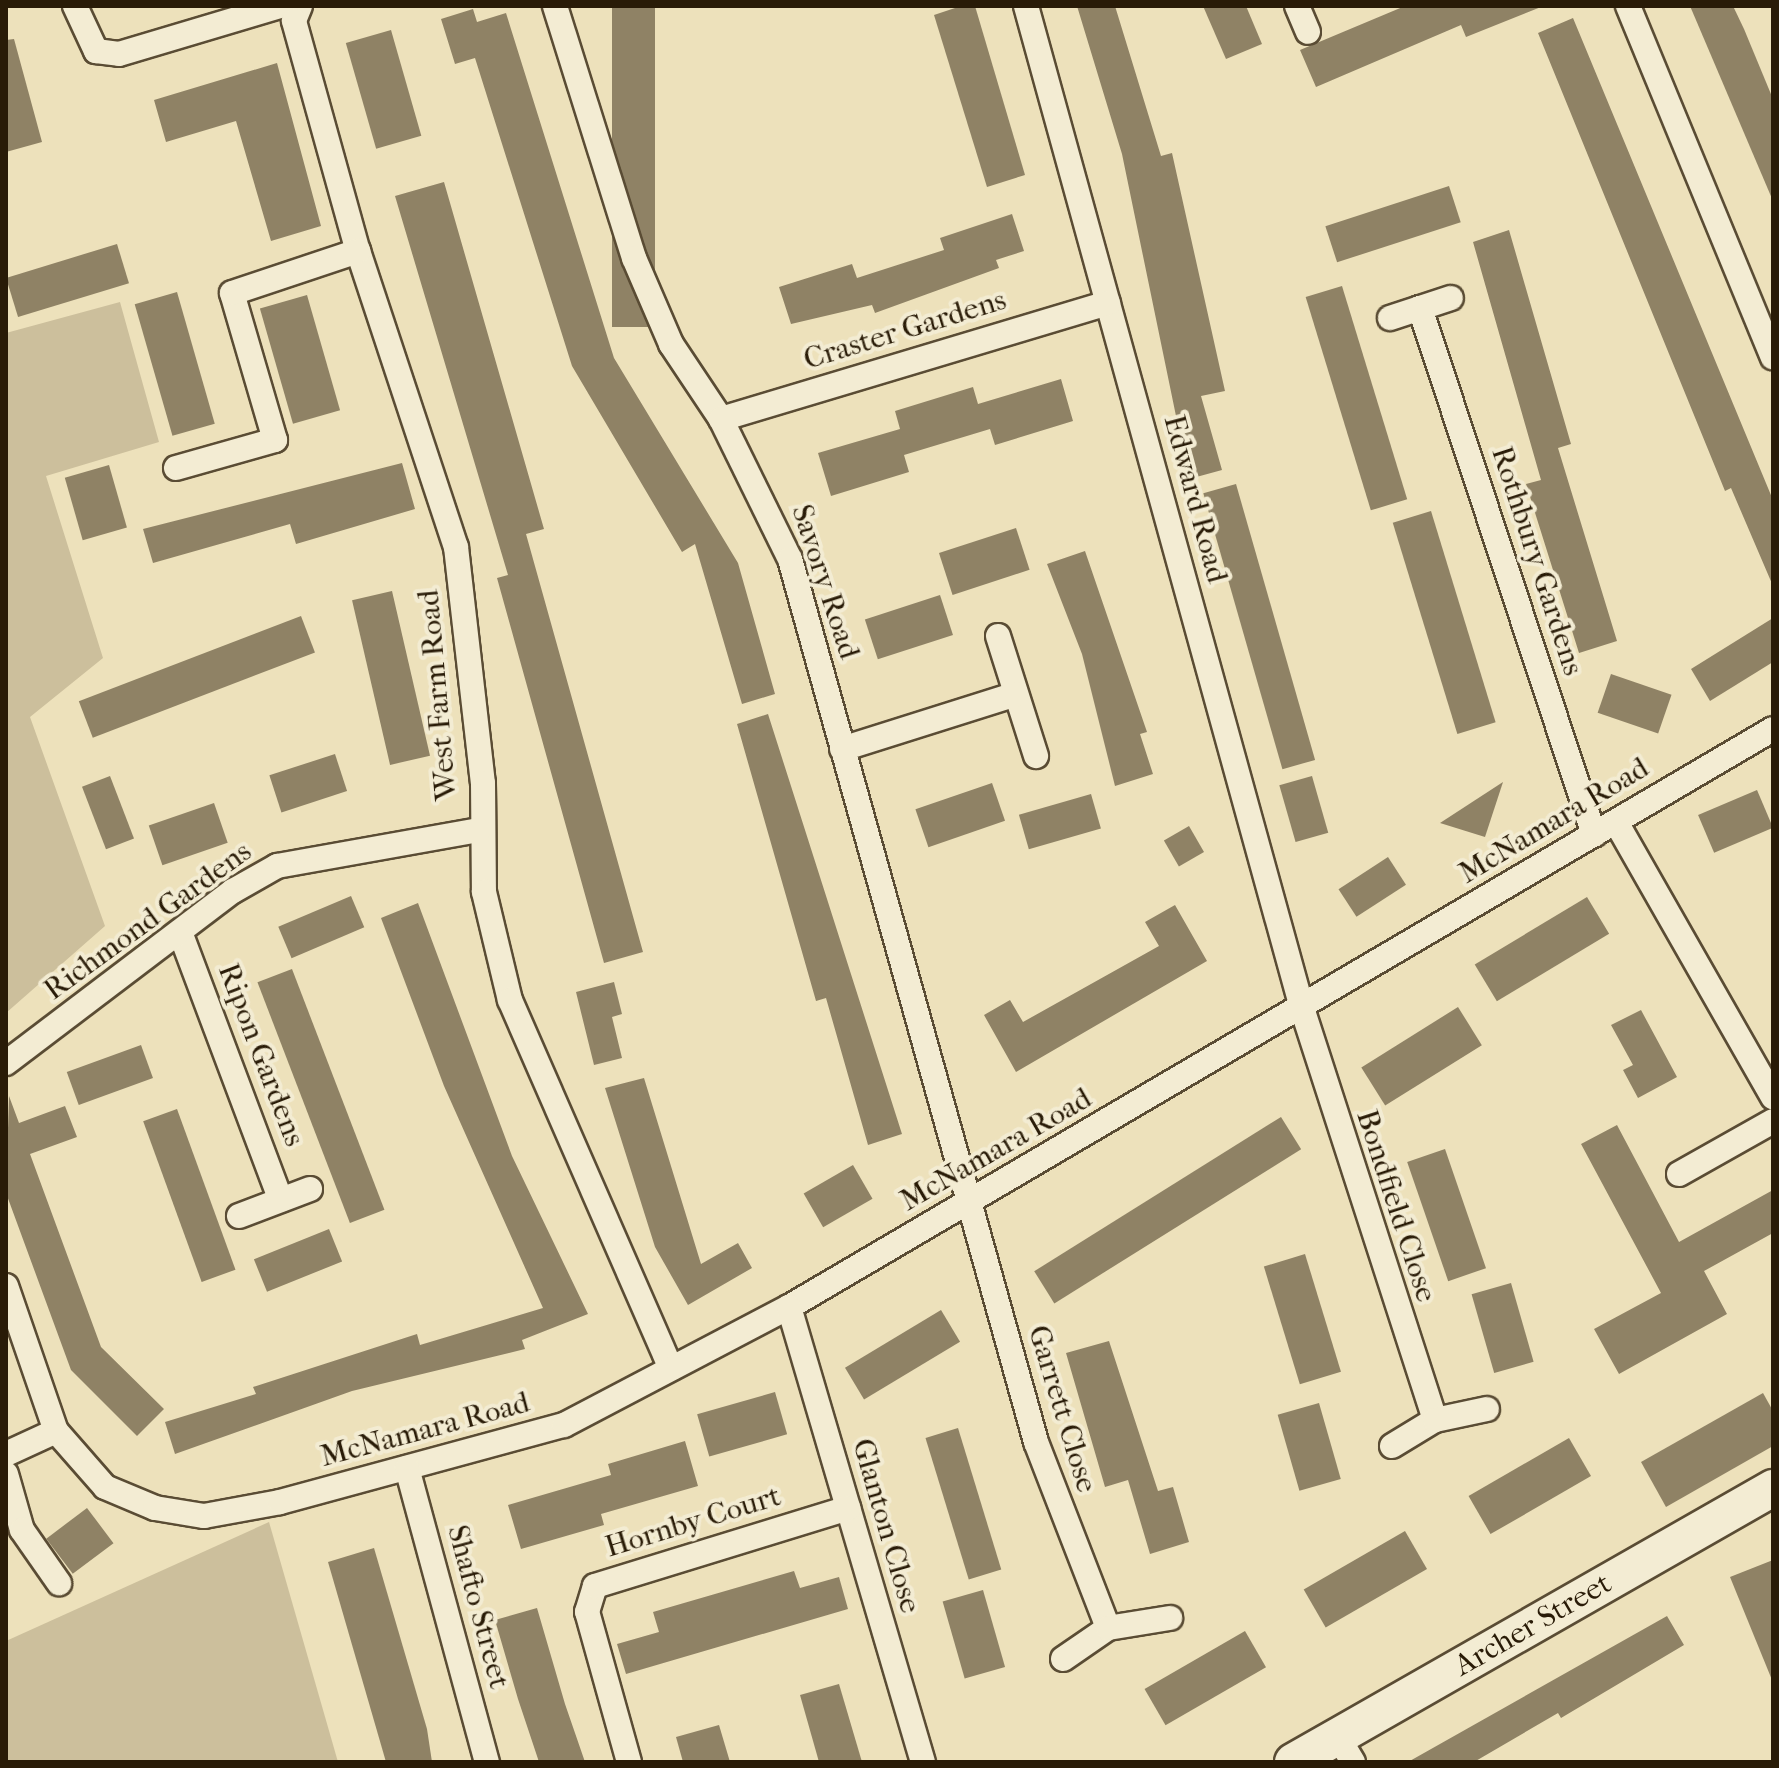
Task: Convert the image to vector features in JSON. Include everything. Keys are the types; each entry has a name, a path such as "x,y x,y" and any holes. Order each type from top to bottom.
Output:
{"main road":[{"name":"Archer Street","path":"1293,1762 1345,1749 1773,1488"}],"street":[{"path":"75,6 96,51 119,54 280,6"},
{"name":"West Farm Road","path":"300,6 294,21 358,251 456,547 483,783 479,830 484,892 510,1000 671,1368"},
{"name":"Savory Road","path":"555,6 634,258 671,344 721,419 790,559 966,1204"},
{"name":"Edward Road","path":"1026,6 1302,1008"},
{"path":"1297,6 1308,32"},
{"path":"1628,6 1773,357"},
{"path":"176,468 275,440 232,293 358,251"},
{"path":"1390,318 1451,298"},
{"name":"Craster Gardens","path":"721,419 1108,303"},
{"name":"Rothbury Gardens","path":"1420,308 1594,835"},
{"path":"998,636 1036,756"},
{"path":"842,749 1016,694"},
{"name":"McNamara Road","path":"56,1431 105,1487 155,1508 204,1516 407,1468 564,1425 789,1307 1773,729"},
{"path":"1616,822 1773,1097"},
{"name":"Richmond Gardens","path":"6,1063 180,932 277,866 479,830"},
{"name":"Ripon Gardens","path":"180,932 281,1200"},
{"name":"Bondfield Close","path":"1302,1008 1435,1420"},
{"path":"1679,1174 1773,1121"},
{"path":"239,1216 310,1189"},
{"name":"Garrett Close","path":"966,1204 1036,1442 1108,1628"},
{"path":"6,1454 56,1431 8,1291"},
{"name":"Glanton Close","path":"789,1307 923,1762"},
{"path":"1392,1446 1435,1420 1487,1409"},
{"name":"Shafto Street","path":"407,1468 487,1762"},
{"path":"6,1474 22,1530 59,1583"},
{"name":"Hornby Court","path":"629,1762 587,1612 595,1586 848,1508"},
{"path":"1063,1659 1108,1628 1170,1618"}],"shaded area":[{"path":"120,302 159,442 46,476 103,658 30,717 105,926 6,1013 6,333"},
{"path":"269,1522 338,1762 6,1762 6,1641"}],"building":[{"path":"612,6 655,6 655,327 612,327"},
{"path":"961,6 975,6 1025,175 987,187 934,15"},
{"path":"1077,6 1115,6 1161,156 1172,153 1225,391 1201,396 1222,470 1189,479 1122,154"},
{"path":"1203,6 1246,6 1262,44 1226,59"},
{"path":"1405,6 1541,7 1466,37 1461,25 1316,87 1300,50"},
{"path":"1690,6 1733,6 1744,29 1773,99 1773,201"},
{"path":"473,9 477,22 506,13 614,358 738,563 775,694 742,704 695,544 682,552 572,366 475,58 455,64 441,19"},
{"path":"1573,18 1773,500 1773,586 1731,488 1725,491 1538,33"},
{"path":"391,30 421,136 376,149 346,43"},
{"path":"14,39 42,142 6,152 6,40"},
{"path":"277,63 321,226 271,241 236,121 166,142 154,100"},
{"path":"444,182 544,529 526,534 643,952 604,963 497,578 508,575 395,196"},
{"path":"1449,186 1461,222 1337,262 1325,226"},
{"path":"1012,214 1024,251 996,260 999,268 875,313 872,305 791,324 779,287 852,264 857,278 944,250 940,238"},
{"path":"1509,230 1571,444 1558,448 1617,641 1579,653 1526,484 1541,480 1473,242"},
{"path":"117,244 129,283 18,317 6,278"},
{"path":"1342,286 1407,499 1371,510 1306,297"},
{"path":"177,292 215,424 172,436 135,304"},
{"path":"307,295 340,410 293,424 260,309"},
{"path":"1061,379 1073,421 995,445 990,429 904,455 909,472 831,496 818,453 900,429 895,411 973,387 978,404"},
{"path":"402,463 415,509 296,544 290,524 153,563 143,529"},
{"path":"109,465 127,527 83,540 65,478"},
{"path":"1236,484 1315,760 1282,769 1203,493"},
{"path":"1431,511 1496,722 1457,734 1393,523"},
{"path":"1016,528 1030,570 953,595 939,553"},
{"path":"1085,551 1147,732 1140,734 1153,774 1115,786 1082,654 1047,564"},
{"path":"392,591 430,756 390,765 352,600"},
{"path":"940,595 953,635 878,659 865,619"},
{"path":"301,616 315,652 93,738 79,701"},
{"path":"1773,618 1773,662 1710,701 1691,669"},
{"path":"1611,674 1672,695 1658,734 1598,713"},
{"path":"768,714 902,1134 868,1145 826,998 816,1001 737,724"},
{"path":"335,754 347,791 281,812 269,775"},
{"path":"110,776 134,839 106,849 82,787"},
{"path":"1312,776 1328,833 1296,842 1279,785"},
{"path":"1503,782 1485,837 1440,823"},
{"path":"992,783 1005,821 928,847 915,809"},
{"path":"1757,790 1773,828 1714,853 1698,815"},
{"path":"1091,794 1101,829 1029,849 1019,815"},
{"path":"214,803 228,843 162,865 149,825"},
{"path":"1189,826 1204,852 1179,866 1164,840"},
{"path":"1388,857 1406,885 1356,917 1339,889"},
{"path":"351,896 364,927 292,958 278,927"},
{"path":"1587,897 1609,934 1497,1001 1475,964"},
{"path":"418,903 512,1156 588,1314 522,1340 525,1349 352,1391 175,1454 165,1422 256,1394 253,1387 417,1334 420,1345 543,1308 444,1086 381,918"},
{"path":"1175,905 1207,961 1016,1072 984,1015 1010,1000 1023,1022 1159,946 1145,922"},
{"path":"292,969 384,1210 350,1223 257,982"},
{"path":"614,982 622,1014 612,1017 622,1058 594,1065 576,992"},
{"path":"1458,1007 1482,1045 1385,1106 1361,1067"},
{"path":"1641,1010 1677,1077 1638,1098 1623,1070 1633,1065 1611,1025"},
{"path":"141,1045 153,1078 79,1105 67,1072"},
{"path":"644,1078 701,1264 738,1243 752,1268 688,1305 655,1247 605,1088"},
{"path":"9,1096 19,1123 65,1106 77,1137 30,1154 101,1347 164,1409 137,1436 71,1370 6,1193"},
{"path":"177,1109 235,1270 202,1282 143,1121"},
{"path":"1281,1117 1301,1149 1054,1303 1034,1271"},
{"path":"1617,1125 1679,1242 1773,1190 1773,1233 1704,1271 1727,1314 1619,1374 1594,1329 1661,1293 1581,1144"},
{"path":"1445,1149 1486,1268 1448,1281 1407,1162"},
{"path":"853,1165 873,1199 823,1227 804,1194"},
{"path":"329,1229 342,1261 267,1292 254,1259"},
{"path":"1305,1254 1341,1372 1300,1384 1264,1267"},
{"path":"1511,1283 1534,1362 1494,1373 1472,1294"},
{"path":"941,1310 960,1342 864,1399 845,1368"},
{"path":"1109,1341 1158,1491 1173,1487 1189,1542 1150,1554 1128,1480 1105,1487 1066,1353"},
{"path":"775,1392 787,1434 709,1457 697,1414"},
{"path":"1763,1393 1773,1411 1773,1446 1666,1507 1641,1462"},
{"path":"1319,1403 1341,1479 1299,1491 1278,1415"},
{"path":"958,1428 1001,1570 969,1579 925,1438"},
{"path":"1569,1438 1591,1476 1491,1534 1469,1496"},
{"path":"685,1441 698,1486 601,1514 604,1525 521,1549 508,1505 611,1475 608,1464"},
{"path":"87,1508 113,1543 73,1574 46,1539"},
{"path":"1405,1531 1427,1569 1326,1628 1304,1590"},
{"path":"374,1548 427,1729 432,1762 386,1762 328,1562"},
{"path":"1773,1560 1773,1680 1772,1680 1730,1577"},
{"path":"794,1571 800,1588 839,1577 848,1609 626,1674 617,1644 659,1632 653,1612"},
{"path":"983,1590 1005,1667 965,1678 943,1602"},
{"path":"537,1608 585,1762 539,1762 518,1699 495,1620"},
{"path":"1667,1616 1684,1645 1561,1718 1558,1713 1474,1762 1408,1762"},
{"path":"1245,1631 1266,1667 1166,1725 1145,1689"},
{"path":"839,1684 862,1762 819,1762 800,1695"},
{"path":"719,1725 730,1762 683,1762 676,1737"}]}
